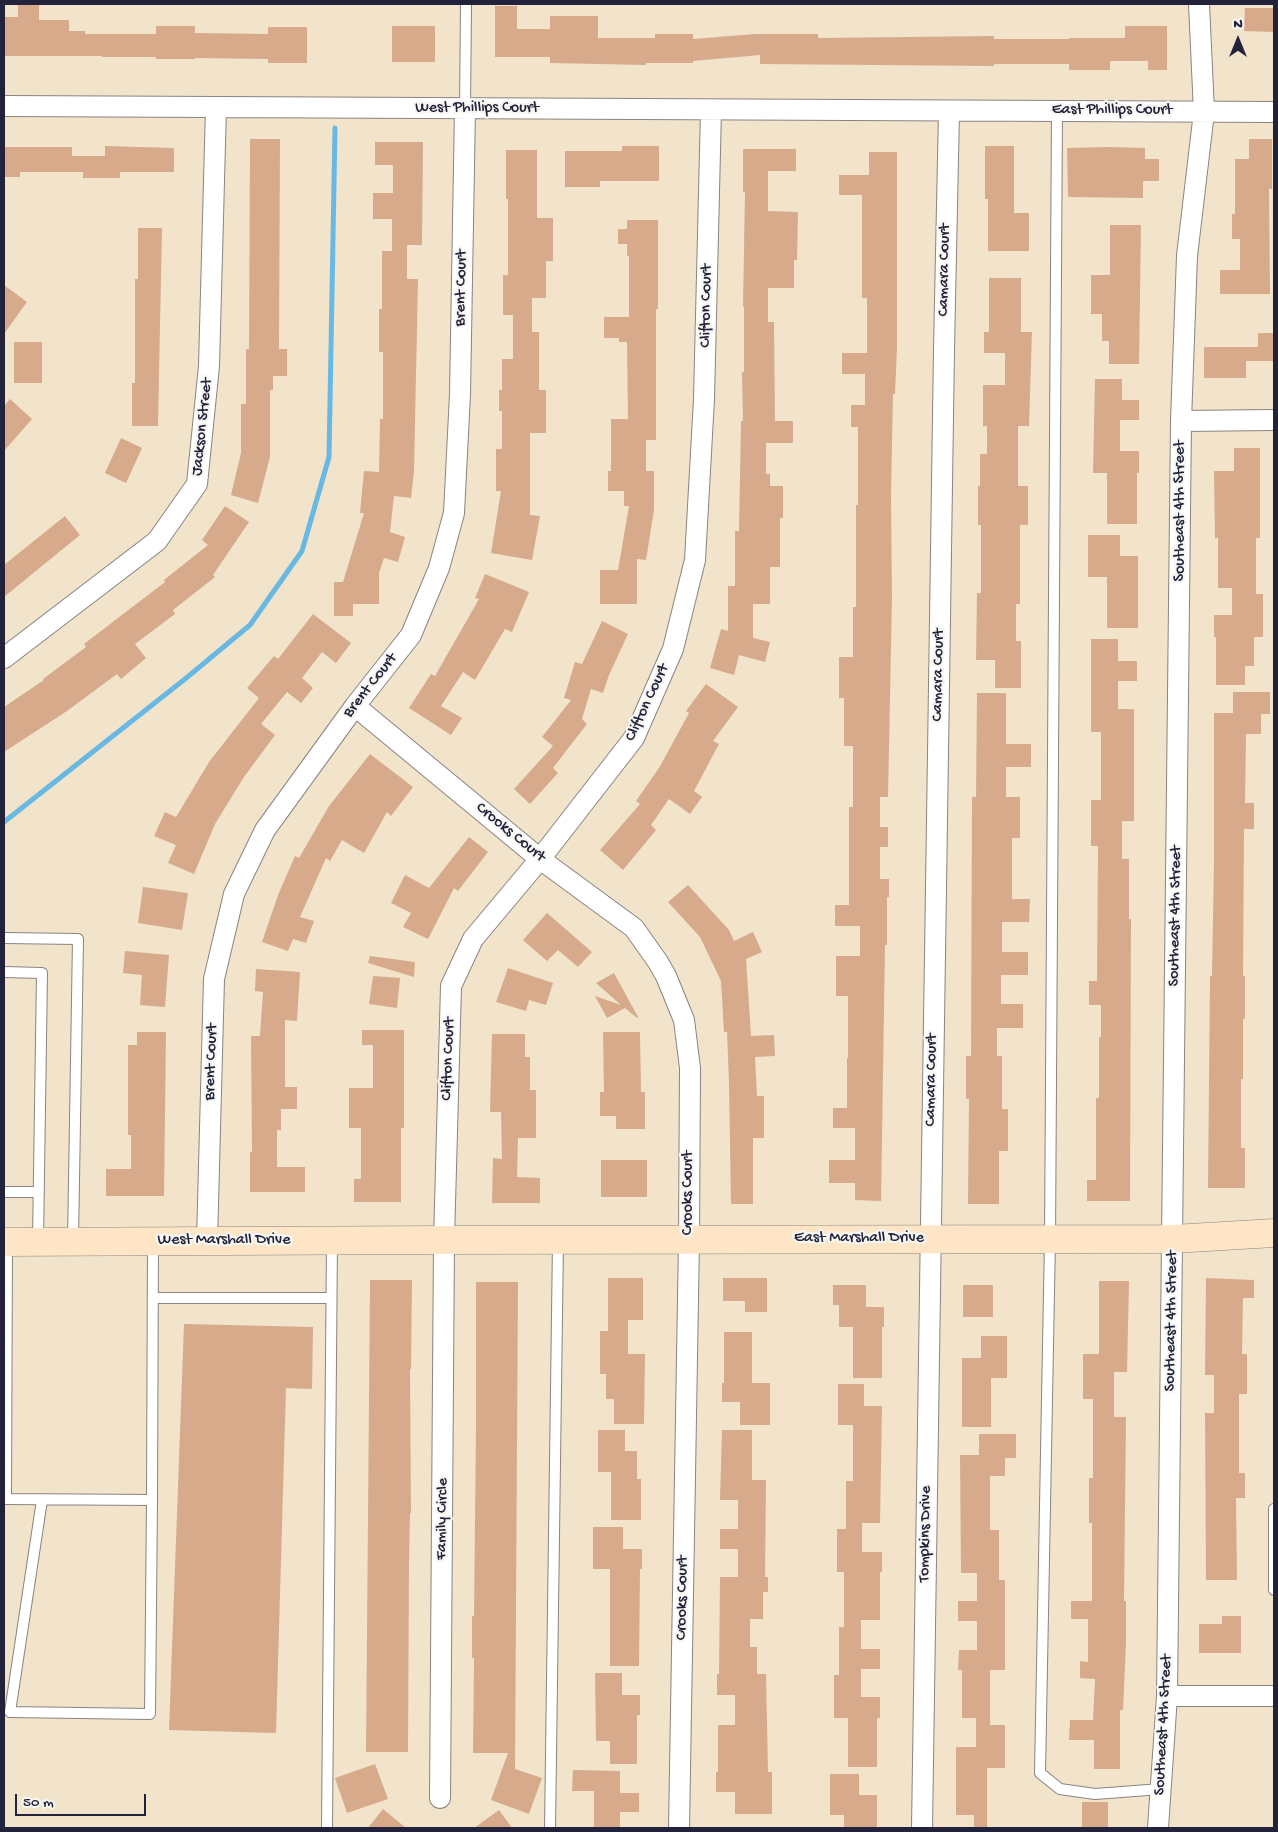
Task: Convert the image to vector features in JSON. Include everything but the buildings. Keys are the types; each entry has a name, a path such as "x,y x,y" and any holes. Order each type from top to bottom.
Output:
{"main road":[{"name":"East Marshall Drive","path":"444,1240 1172,1239 1274,1233"},
{"name":"West Marshall Drive","path":"5,1242 444,1240"}],"street":[{"name":"Southeast 4th Street","path":"1158,1828 1167,1696 1181,422 1188,256 1204,112 1199,4"},
{"name":"West Phillips Court","path":"4,106 949,111"},
{"name":"Jackson Street","path":"4,658 157,541 197,484 209,366 216,107"},
{"name":"Brent Court","path":"207,1241 214,979 234,894 265,830 355,706 411,635 439,568 454,513 460,394 465,109"},
{"name":"Clifton Court","path":"444,1240 451,986 473,939 540,859 634,738 673,649 695,560 704,399 711,110"},
{"name":"East Phillips Court","path":"949,111 1274,112"},
{"name":"Camara Court","path":"930,1239 949,111"},
{"path":"1181,422 1274,420"},
{"name":"Crooks Court","path":"355,706 540,859 634,928 666,976 684,1020 690,1068 689,1240 679,1828"},
{"name":"Tompkins Drive","path":"922,1828 930,1239"},
{"name":"Family Circle","path":"440,1798 444,1240"},
{"path":"1167,1696 1274,1696"}],"lane":[{"path":"465,109 466,4"},
{"path":"1058,111 1050,1239 1040,1773 1060,1790 1096,1794 1161,1790"},
{"path":"4,938 78,939 73,1242"},
{"path":"4,972 42,972 38,1242"},
{"path":"4,1192 39,1192"},
{"path":"327,1828 332,1240"},
{"path":"550,1828 558,1240"},
{"path":"42,1500 10,1712 150,1714 153,1241"},
{"path":"5,1242 5,1499 152,1500"},
{"path":"153,1298 331,1298"},
{"path":"1274,1509 1274,1590"}],"waterway":[{"path":"4,822 185,679 250,625 302,551 329,457 335,128"}]}
